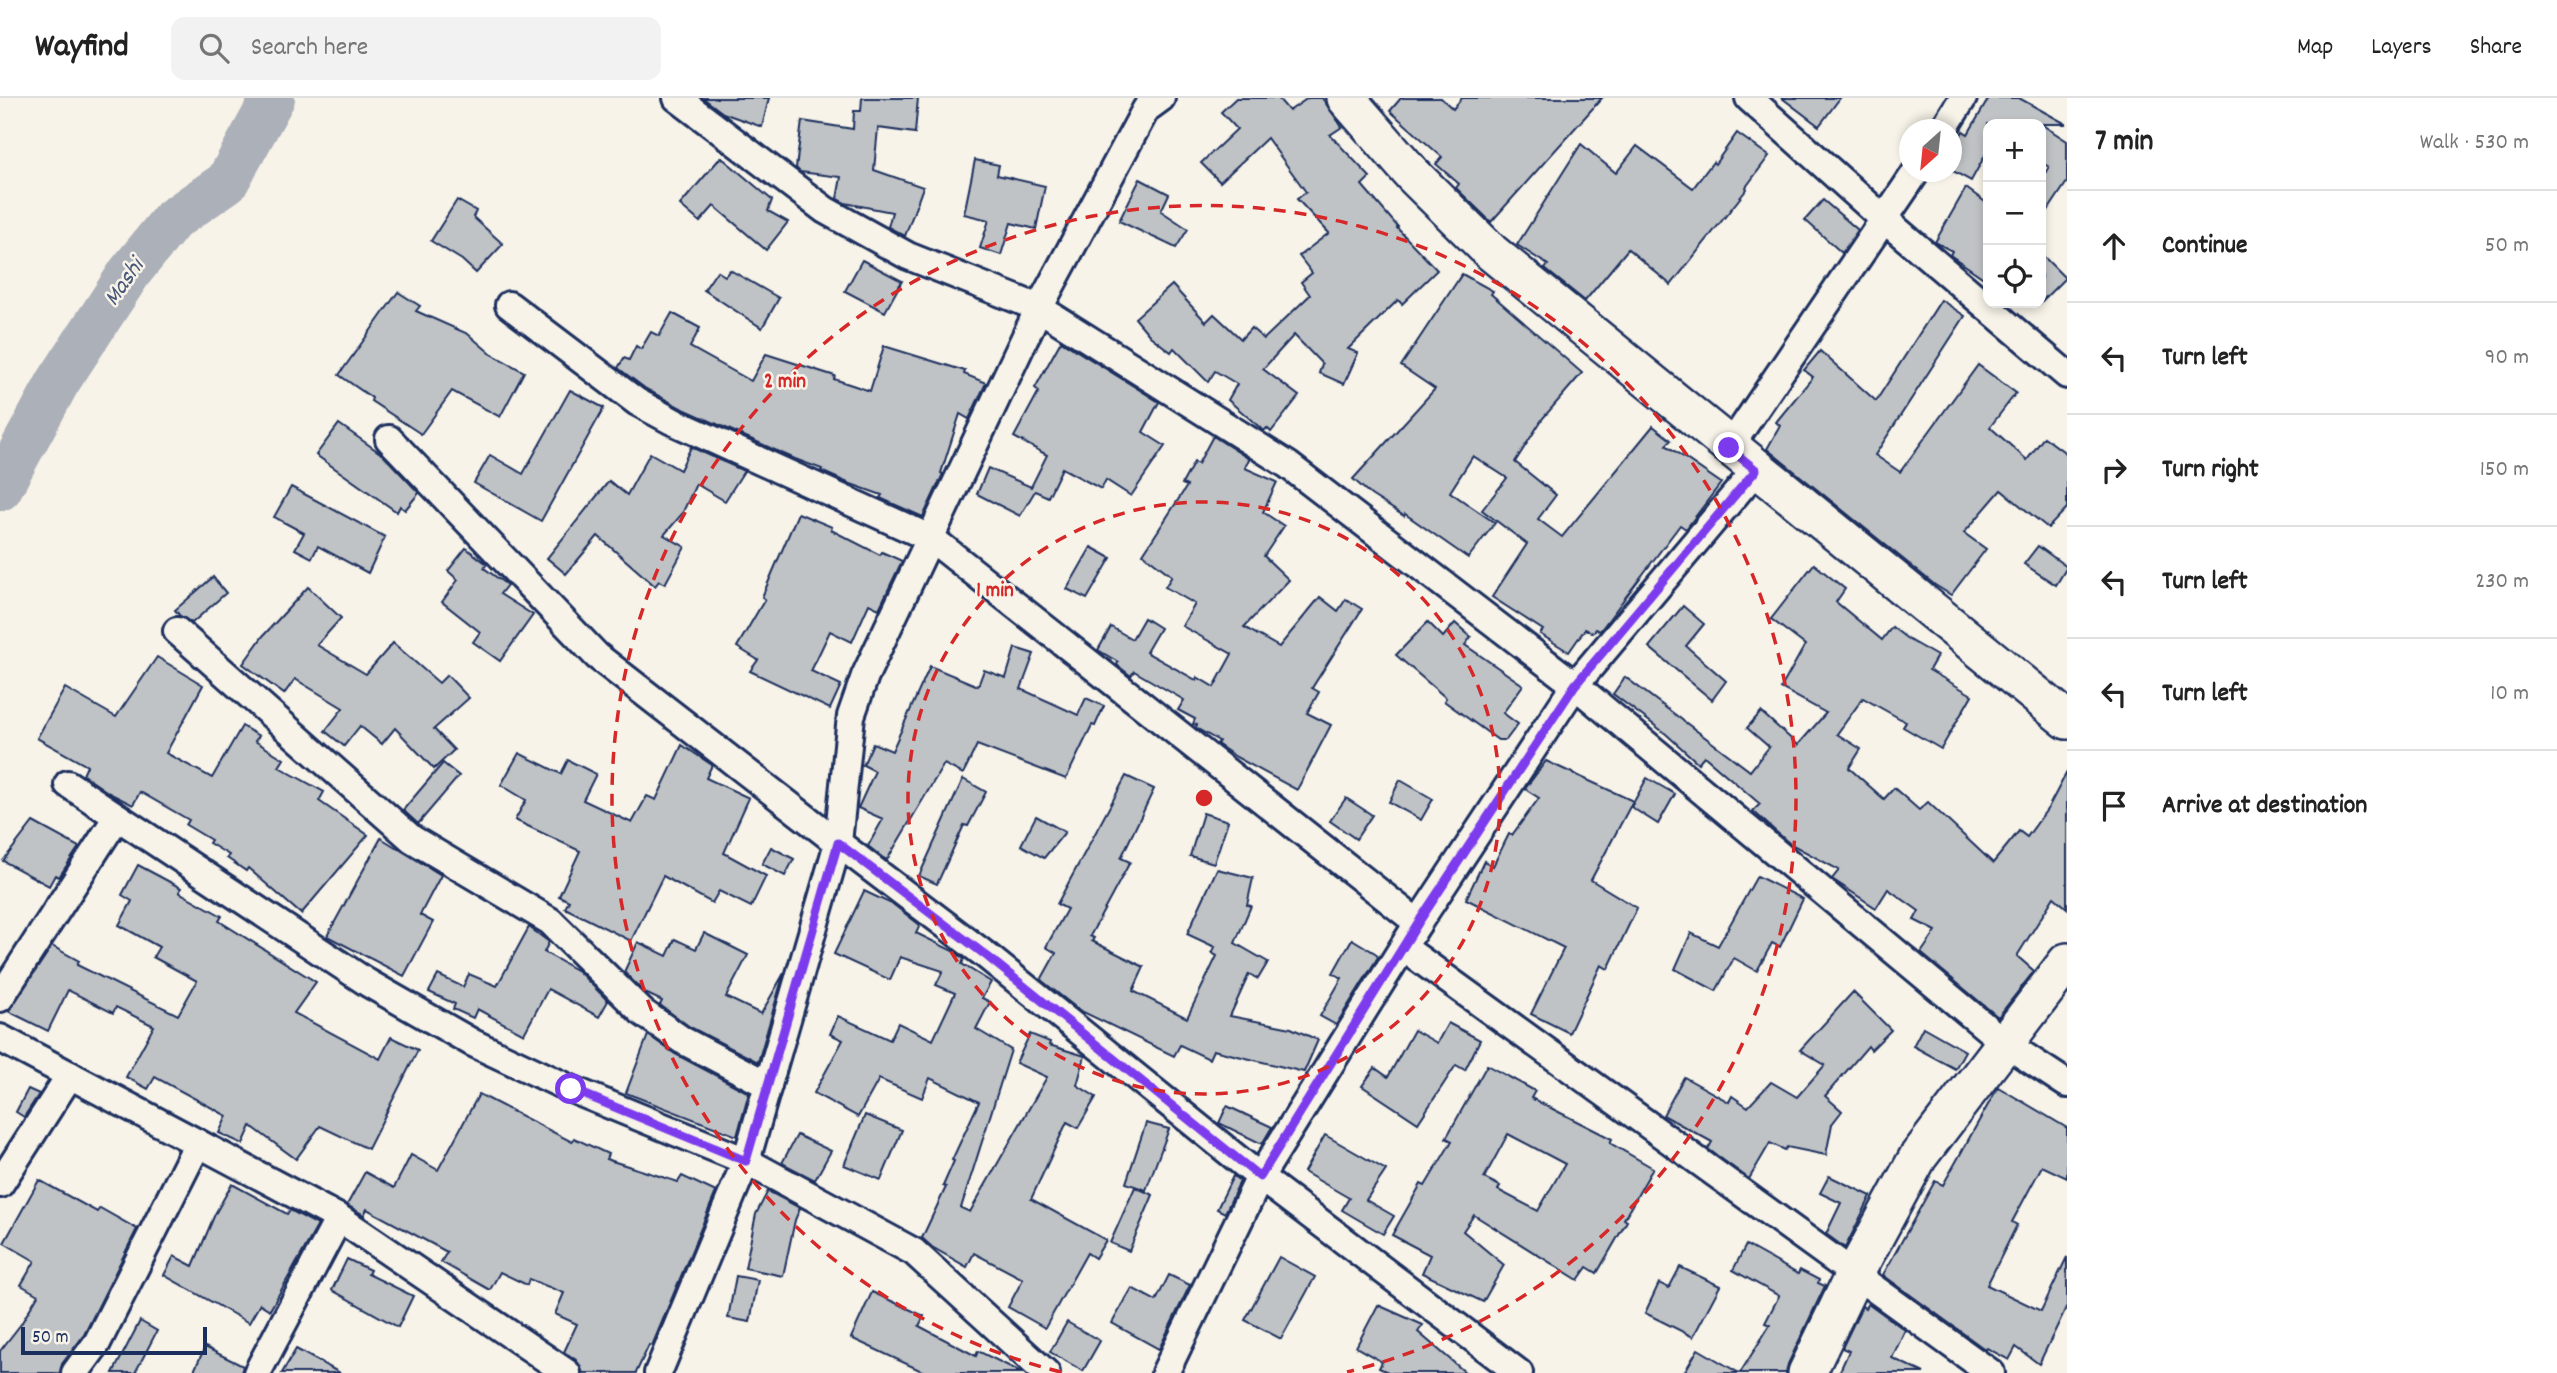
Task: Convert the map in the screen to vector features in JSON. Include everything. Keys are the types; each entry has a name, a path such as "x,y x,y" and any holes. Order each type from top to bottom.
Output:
{"street":[{"path":"677,98 825,210 908,256 1040,308 1288,465 1575,685 2006,1044 2067,1084"},
{"path":"1346,98 1413,175 1491,252 2067,720"},
{"path":"1749,98 1885,220 2067,375"},
{"path":"1950,119 1963,98"},
{"path":"658,1373 746,1161 838,843 851,716 865,676 1040,308 1145,102"},
{"path":"1165,1373 1260,1177 1418,923 1575,685 1743,459 1910,182"},
{"path":"509,305 637,402 672,421 932,539 1418,923"},
{"path":"389,439 597,656 988,957 1260,1177 1519,1373"},
{"path":"177,631 412,839 550,920 642,1012 682,1040 768,1085"},
{"path":"68,784 368,983 473,1042 571,1089 746,1161 914,1252 1046,1373"},
{"path":"0,998 117,817"},
{"path":"1404,948 1991,1373"},
{"path":"1807,1373 1854,1275 1918,1157 2067,961"},
{"path":"0,1038 339,1218 567,1373"},
{"path":"0,1185 70,1075"},
{"path":"75,1373 97,1343 198,1143"},
{"path":"257,1373 339,1218"}],"building":[{"path":"703,98 769,98 762,127 723,113"},
{"path":"862,98 918,98 915,133 878,128 874,170 923,187 905,236 888,227 892,212 837,199 841,177 800,172 796,168 802,121 853,129 854,111 861,111"},
{"path":"1236,98 1278,98 1289,111 1308,98 1322,98 1342,127 1330,135 1370,177 1362,185 1397,228 1437,270 1402,304 1398,300 1348,349 1358,353 1344,384 1319,373 1322,364 1294,335 1263,369 1299,396 1271,432 1267,428 1264,431 1228,400 1237,384 1215,371 1208,382 1174,348 1171,352 1150,336 1135,318 1172,285 1206,322 1214,314 1241,339 1251,328 1264,339 1310,295 1301,282 1312,273 1299,256 1329,233 1297,199 1306,192 1267,138 1220,182 1201,163 1237,129 1221,112"},
{"path":"1401,98 1441,98 1453,109 1462,98 1602,98 1491,222 1456,188 1459,184 1436,164 1442,157 1390,111"},
{"path":"1782,98 1840,98 1819,126"},
{"path":"1989,98 2019,98 2066,124 2046,124 2046,119 1983,119 1983,159 1971,181 1962,176 1962,133 1968,134"},
{"path":"2046,127 2067,141 2067,182 2046,214 2046,172 2049,167 2046,165"},
{"path":"1737,133 1769,156 1747,189 1671,285 1628,249 1585,301 1545,269 1548,265 1517,245 1581,144 1616,173 1637,146 1693,188 1713,162 1715,164"},
{"path":"721,157 772,200 768,211 788,222 766,250 714,206 700,222 680,205"},
{"path":"975,160 999,165 997,175 1045,186 1036,229 1011,223 1001,255 980,248 989,220 964,214"},
{"path":"1140,179 1169,194 1161,211 1188,229 1176,248 1119,221"},
{"path":"1966,188 1983,200 1983,278 1950,255 1952,251 1935,242"},
{"path":"457,200 476,211 473,217 503,244 476,273 462,260 431,241"},
{"path":"1823,200 1858,230 1842,253 1805,220"},
{"path":"2046,259 2065,278 2046,297"},
{"path":"862,260 902,281 885,312 845,291"},
{"path":"730,270 779,298 762,328 704,290 717,271 725,276"},
{"path":"1462,274 1493,291 1491,294 1582,373 1543,418 1515,462 1556,495 1538,519 1562,537 1653,426 1671,440 1666,445 1721,483 1686,529 1680,525 1600,631 1596,629 1593,633 1585,629 1569,652 1540,634 1543,630 1492,597 1527,544 1482,510 1507,478 1473,456 1450,492 1495,523 1468,558 1405,514 1404,516 1371,495 1353,479 1435,389 1401,366"},
{"path":"398,292 420,306 416,311 468,334 490,353 524,372 500,417 452,391 421,434 371,401 372,398 339,375"},
{"path":"1941,300 1965,316 1875,455 1900,472 1978,365 2016,393 1990,427 2027,460 2044,437 2067,454 2067,508 2048,528 2001,490 1964,533 1986,549 1951,595 1935,585 1767,449 1780,426 1776,422 1813,377 1804,370 1820,351 1876,401"},
{"path":"672,313 700,328 690,347 751,381 766,354 835,376 834,379 870,391 884,346 965,371 964,374 986,383 969,419 960,414 941,473 943,474 923,517 880,498 882,495 848,483 821,471 822,469 679,407 646,389 618,368 624,358 629,360 636,346 641,349 651,332 659,336"},
{"path":"1061,341 1159,402 1143,432 1165,446 1131,496 1106,480 1101,489 1062,468 1048,497 1035,491 1020,516 977,494 988,468 1031,487 1047,455 1014,437 1039,391 1035,388"},
{"path":"570,390 604,408 541,521 474,483 490,455 523,474"},
{"path":"339,424 383,455 419,493 405,510 400,506 397,512 316,455"},
{"path":"1213,436 1249,459 1245,468 1277,482 1263,512 1284,526 1264,556 1289,580 1244,627 1279,647 1320,597 1338,611 1346,599 1362,609 1312,688 1319,692 1307,713 1331,725 1297,790 1236,757 1217,744 1219,741 1196,728 1197,725 1193,724 1195,719 1178,710 1184,700 1134,671 1131,676 1117,665 1118,662 1098,650 1111,627 1132,639 1144,618 1160,628 1146,652 1214,687 1232,654 1182,626 1195,604 1165,587 1172,576 1143,554 1187,486 1182,484 1194,462 1198,464"},
{"path":"691,447 744,471 725,501 696,484 682,514 664,535 685,547 665,584 659,581 655,586 598,536 566,574 547,558 609,481 627,495 650,453 680,470"},
{"path":"291,487 385,537 368,573 318,546 312,558 295,549 304,533 274,517"},
{"path":"798,513 832,527 831,530 880,555 882,552 902,561 879,609 869,604 852,642 830,631 811,671 841,685 830,709 750,671 758,660 737,647 765,599 762,597"},
{"path":"2038,546 2067,567 2056,585 2024,564"},
{"path":"1091,547 1111,558 1087,599 1067,589"},
{"path":"466,548 487,564 484,568 507,585 500,594 533,615 500,661 473,642 480,632 442,602 458,580 448,571"},
{"path":"1814,564 1845,589 1836,602 1882,640 1892,627 1937,656 1929,670 1972,695 1941,749 1903,727 1906,722 1863,698 1837,734 1861,749 1849,768 1884,799 1894,788 1919,810 1928,802 1993,863 2019,831 2027,837 2048,808 2067,772 2067,908 2054,897 2017,956 2034,971 1998,1017 1921,953 1936,931 1914,920 1919,911 1888,889 1876,908 1832,879 1839,870 1789,843 1753,811 1760,804 1704,756 1698,763 1666,734 1613,694 1625,677 1750,771 1769,747 1747,728 1761,712 1798,745 1826,713 1781,688 1805,645 1771,619"},
{"path":"213,577 226,593 192,623 180,616 175,610"},
{"path":"308,587 341,618 317,645 366,674 393,643 439,683 447,675 469,698 434,729 454,750 434,769 395,728 382,744 360,726 344,746 325,731 343,708 295,679 284,694 243,664 263,636"},
{"path":"1683,606 1704,624 1686,646 1726,681 1712,700 1649,647"},
{"path":"1428,622 1443,637 1455,623 1471,637 1465,645 1523,685 1503,713 1518,724 1506,740 1498,740 1444,701 1446,698 1396,655"},
{"path":"1015,648 1034,654 1021,689 1078,715 1086,698 1104,706 1066,779 977,745 963,774 944,764 887,860 883,858 868,846 883,819 858,808 875,771 863,765 873,743 892,751 930,666 978,686 984,670 1006,678"},
{"path":"157,657 203,685 166,753 212,778 242,726 259,736 255,741 284,759 279,767 324,792 319,801 368,835 301,914 248,868 246,871 227,858 229,855 209,843 211,840 186,825 189,820 140,792 133,805 109,793 83,775 87,766 37,738 65,688 116,717"},
{"path":"682,745 712,765 706,778 749,798 724,853 766,876 751,907 719,891 712,903 663,876 631,941 565,908 569,901 559,896 580,851 515,820 526,800 501,785 519,753 561,774 568,760 596,774 583,800 632,823 647,796 656,800"},
{"path":"1546,761 1633,801 1591,880 1637,908 1608,969 1601,965 1569,1033 1531,1014 1564,948 1466,899 1484,861 1493,866 1509,834 1512,835 1539,798 1525,789"},
{"path":"443,763 459,776 418,824 403,810"},
{"path":"1126,776 1154,789 1121,858 1130,862 1090,936 1094,938 1092,941 1144,967 1133,991 1187,1018 1217,956 1212,953 1215,947 1187,934 1217,869 1253,878 1247,905 1251,906 1235,943 1268,962 1258,979 1249,974 1230,1016 1291,1028 1318,1040 1304,1072 1213,1050 1209,1059 1180,1045 1174,1056 1079,1010 1041,980 1056,953 1046,947 1067,909 1057,904"},
{"path":"1647,778 1675,794 1658,824 1631,807"},
{"path":"963,779 986,792 968,826 964,825 937,884 919,876"},
{"path":"1400,780 1433,799 1421,820 1389,802"},
{"path":"1346,798 1372,815 1356,839 1330,821"},
{"path":"1203,813 1228,821 1214,863 1190,856"},
{"path":"1036,816 1065,832 1044,858 1021,845"},
{"path":"33,822 79,847 59,877 55,875 49,886 3,861"},
{"path":"381,838 441,875 420,915 433,922 404,976 327,936"},
{"path":"771,847 794,859 785,876 762,864"},
{"path":"138,865 181,888 179,892 222,916 219,921 316,982 294,1013 380,1059 391,1037 418,1050 368,1149 320,1126 296,1159 251,1126 243,1144 219,1133 227,1116 155,1077 148,1089 126,1077 154,1026 116,1007 113,1013 68,990 48,1031 8,1011 52,946 79,961 77,965 178,1015 197,981 153,957 159,947 119,925 132,901 122,895"},
{"path":"1757,876 1803,899 1780,947 1772,943 1757,971 1734,958 1716,991 1675,969 1691,933 1718,946"},
{"path":"864,891 894,905 920,925 916,933 955,952 964,959 962,964 991,982 982,998 990,1002 976,1029 1011,1050 961,1208 970,1212 1047,1077 1016,1063 1030,1034 1050,1042 1049,1045 1085,1056 1077,1085 1096,1097 1078,1128 1067,1122 1031,1199 1106,1240 1095,1258 1087,1253 1045,1328 1008,1307 1023,1279 974,1253 967,1267 932,1247 922,1238 946,1187 943,1186 954,1161 952,1160 979,1102 930,1078 922,1098 879,1079 858,1117 814,1093 843,1040 830,1034 838,1016 890,1040 898,1023 933,1040 955,993 936,985 943,971 900,957 890,980 834,954"},
{"path":"529,927 549,942 544,952 578,971 608,1001 599,1017 548,989 524,1034 477,1009 473,1018 453,1009 455,1004 429,992 438,975 463,987 469,974 497,986"},
{"path":"704,933 748,955 726,997 761,1014 784,973 758,1062 690,1027 660,1005 662,1001 645,993 624,972 638,942 667,956 675,939 696,949"},
{"path":"1352,939 1378,957 1336,1025 1320,1016 1342,978 1333,973"},
{"path":"1853,992 1891,1030 1871,1050 1868,1046 1825,1096 1842,1111 1832,1124 1826,1155 1787,1147 1785,1150 1770,1143 1749,1179 1708,1149 1712,1142 1663,1115 1684,1077 1729,1102 1732,1096 1748,1107 1771,1082 1797,1097 1825,1065 1800,1050"},
{"path":"1448,1023 1480,1040 1465,1070 1456,1065 1418,1123 1362,1086 1375,1068 1388,1077 1414,1030 1437,1043"},
{"path":"1923,1027 1965,1051 1955,1069 1913,1046"},
{"path":"648,1035 675,1054 749,1093 737,1136 626,1093"},
{"path":"1487,1065 1535,1091 1531,1098 1612,1139 1610,1143 1653,1168 1597,1273 1587,1267 1578,1280 1474,1215 1463,1231 1504,1265 1483,1302 1422,1273 1430,1255 1392,1235 1421,1184 1425,1186 1452,1141 1446,1138","holes":["1508,1134 1565,1164 1538,1211 1498,1190 1500,1186 1484,1178"]},
{"path":"1998,1087 2067,1128 2067,1178 2042,1166 2012,1222 2017,1225 1987,1285 2041,1311 2067,1257 2067,1306 2039,1364 2016,1347 2009,1360 1987,1348 1986,1350 1883,1275 1935,1181 1943,1185"},
{"path":"28,1089 39,1094 24,1117 16,1112"},
{"path":"479,1094 572,1142 574,1138 608,1154 606,1159 678,1182 682,1176 716,1192 652,1346 649,1345 636,1373 583,1373 576,1360 564,1352 577,1324 555,1314 564,1293 529,1279 527,1285 500,1272 490,1290 441,1262 447,1252 367,1209 364,1215 347,1205 365,1172 394,1188 411,1155 438,1170"},
{"path":"1227,1106 1272,1127 1262,1144 1219,1123"},
{"path":"865,1115 902,1130 881,1180 844,1165"},
{"path":"1146,1123 1169,1129 1146,1190 1126,1183"},
{"path":"797,1135 831,1151 815,1180 782,1163"},
{"path":"1325,1135 1386,1170 1366,1200 1394,1216 1383,1234 1342,1210 1349,1198 1304,1172"},
{"path":"1233,1176 1240,1181 1225,1213 1217,1209"},
{"path":"1829,1176 1871,1196 1845,1248 1826,1234 1841,1203 1820,1193"},
{"path":"39,1180 97,1212 100,1208 137,1229 84,1335 62,1364 60,1373 0,1373 0,1351 21,1324 38,1295 21,1285 35,1261 4,1243"},
{"path":"232,1184 287,1214 290,1210 318,1225 270,1310 260,1304 249,1323 164,1275 174,1256 193,1266 215,1214"},
{"path":"1135,1187 1153,1195 1129,1251 1110,1243"},
{"path":"768,1191 800,1208 783,1276 745,1268 756,1214"},
{"path":"1746,1245 1798,1274 1800,1270 1825,1286 1786,1373 1740,1373 1770,1325 1765,1323 1779,1296 1733,1270"},
{"path":"1279,1257 1315,1277 1281,1339 1245,1320"},
{"path":"347,1259 370,1270 368,1274 413,1296 398,1327 332,1290"},
{"path":"1680,1267 1720,1286 1693,1337 1645,1313 1659,1283 1669,1288"},
{"path":"1169,1275 1190,1285 1159,1349 1112,1323 1132,1288 1156,1301"},
{"path":"736,1276 758,1280 750,1322 728,1318"},
{"path":"872,1292 924,1316 919,1326 976,1356 978,1351 1023,1373 926,1373 851,1338"},
{"path":"1868,1303 1905,1330 1892,1358 1924,1373 1839,1373 1849,1351 1842,1348 1862,1306 1865,1308"},
{"path":"1378,1305 1423,1325 1418,1332 1466,1373 1390,1373 1379,1368 1382,1362 1356,1347"},
{"path":"140,1321 157,1331 135,1373 113,1373"},
{"path":"1067,1322 1100,1341 1083,1371 1050,1352"},
{"path":"205,1347 243,1366 241,1373 193,1373"},
{"path":"296,1349 340,1373 282,1373"},
{"path":"1698,1349 1739,1373 1684,1373"}],"waterway":[{"name":"Mashi","path":"0,489 58,382 130,272 172,220 227,182 273,98"}],"route":[{"path":"571,1089 746,1161 838,843 988,957 1260,1177 1418,923 1575,685 1756,470 1729,448"}]}
